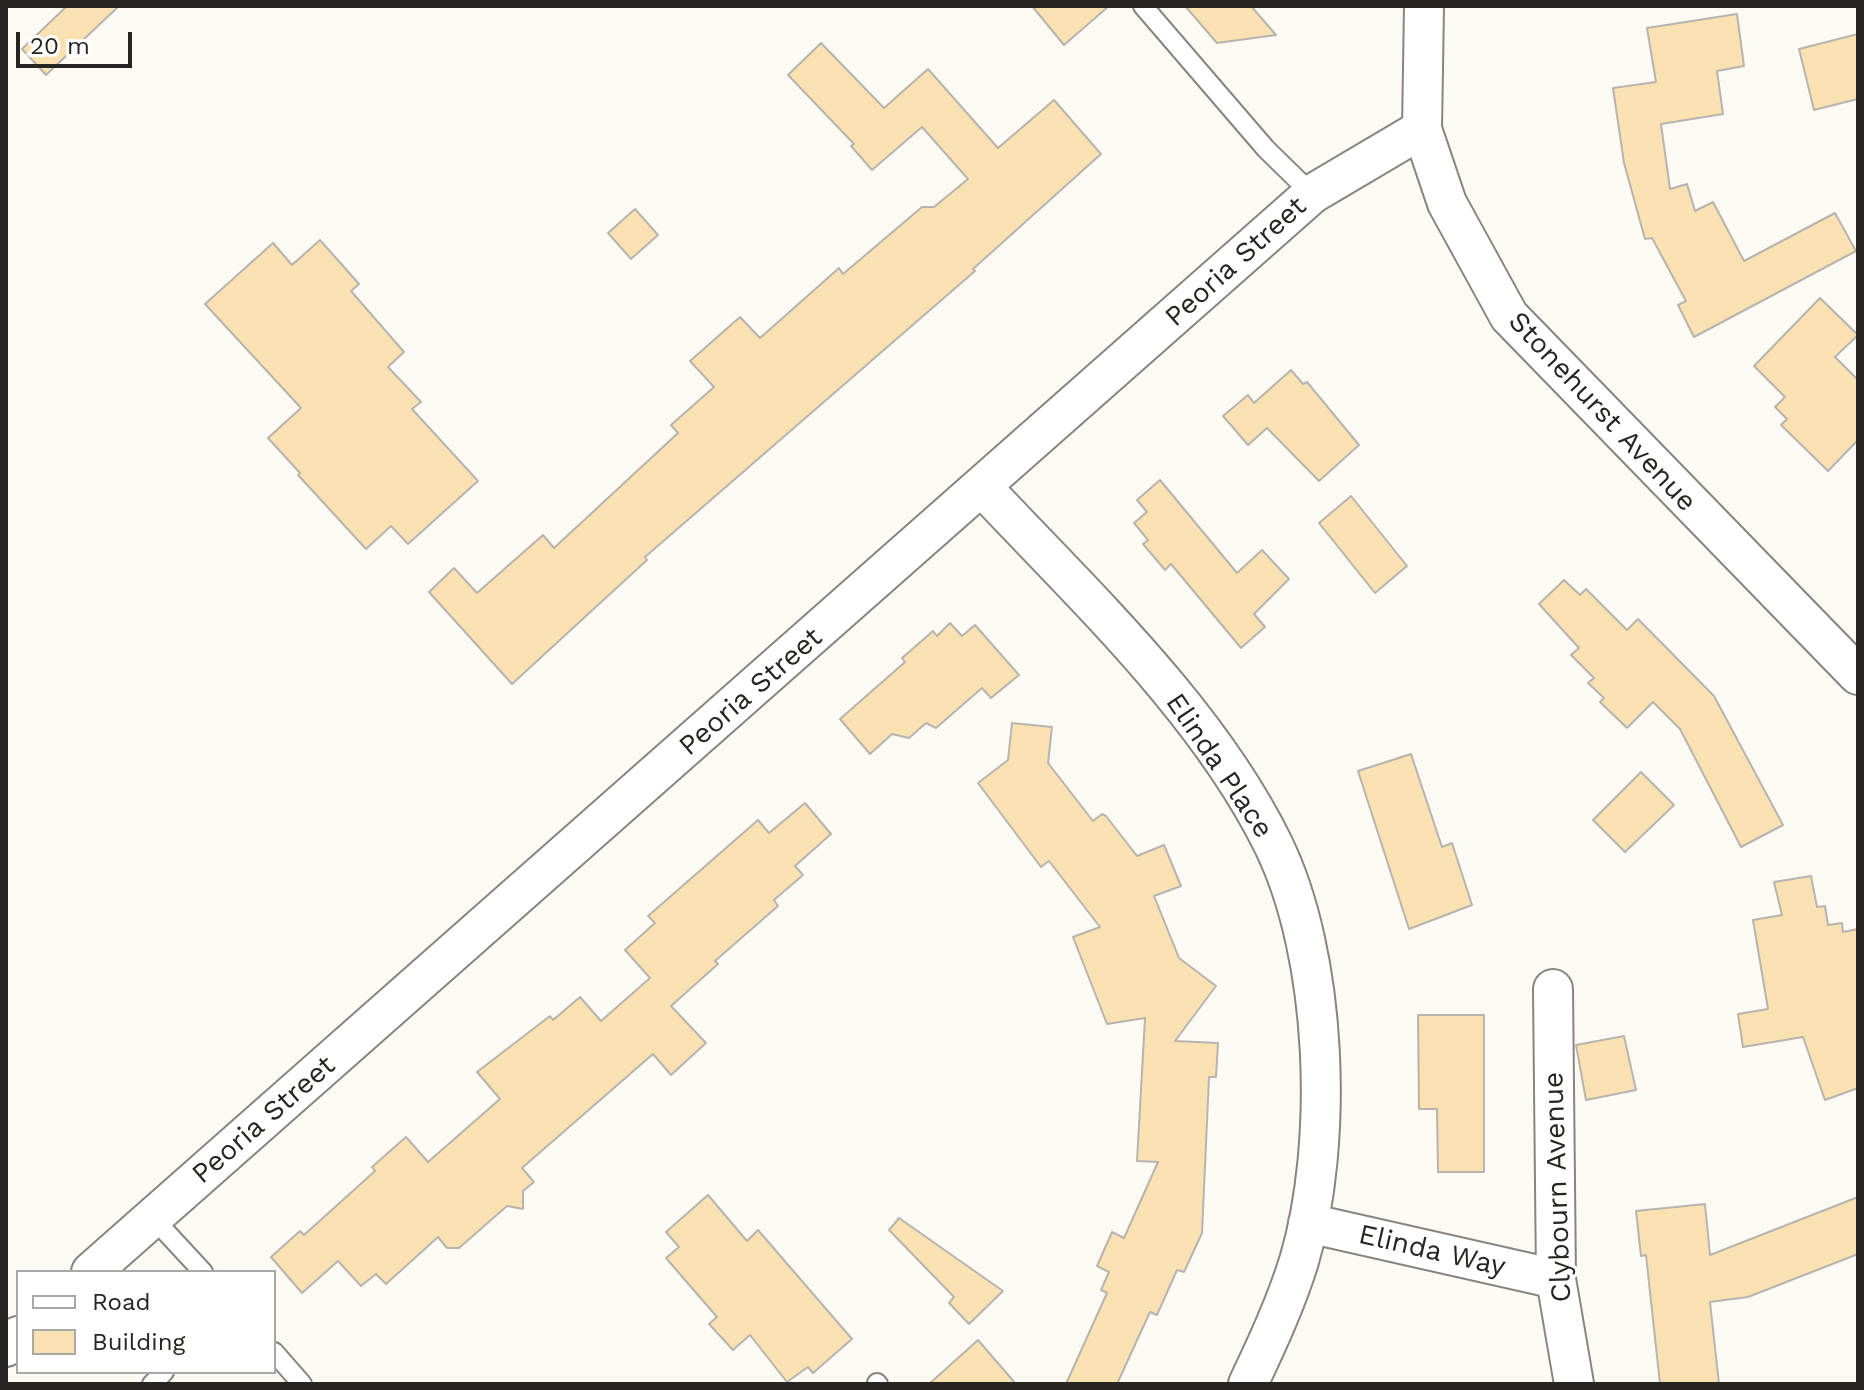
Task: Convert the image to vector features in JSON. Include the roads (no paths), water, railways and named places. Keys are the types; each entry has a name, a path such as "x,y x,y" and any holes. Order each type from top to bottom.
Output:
{"street":[{"name":"Stonehurst Avenue","path":"1424,6 1422,129 1447,203 1509,316 1858,675"},
{"name":"Peoria Street","path":"93,1270 983,488 1312,194 1422,129"},
{"name":"Elinda Place","path":"983,488 1170,692 1233,777 1273,845 1296,905 1315,989 1319,1113 1308,1223 1289,1286 1248,1384"},
{"name":"Clybourn Avenue","path":"1553,989 1556,1279 1574,1384"},
{"name":"Elinda Way","path":"1308,1223 1556,1279"}],"lane":[{"path":"1143,6 1266,149 1312,194"},
{"path":"153,1218 201,1270"},
{"path":"276,1354 302,1384"}]}
